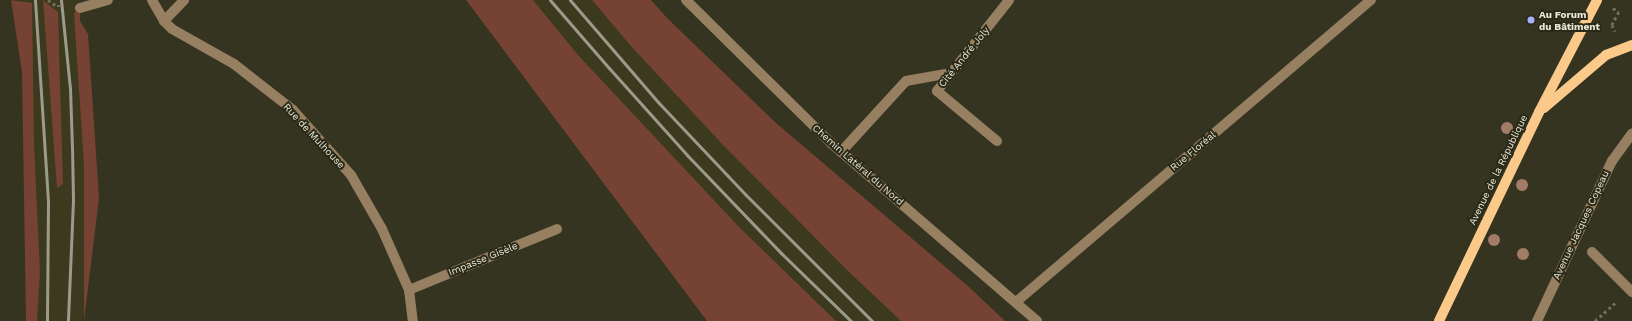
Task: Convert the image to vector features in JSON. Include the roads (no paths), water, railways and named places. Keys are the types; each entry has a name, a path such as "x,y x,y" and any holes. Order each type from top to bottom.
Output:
{"main road":[{"path":"1539,112 1597,0"},
{"name":"Avenue de la République","path":"1439,321 1539,112 1606,55 1632,45"}],"street":[{"path":"80,8 108,0"},
{"name":"Rue de Mulhouse","path":"152,0 164,21 172,29 234,64 293,110 351,175 382,229 409,290 413,321"},
{"path":"164,21 184,0"},
{"name":"Chemin Latéral du Nord","path":"686,0 841,152 1037,321"},
{"name":"Cité André Joly","path":"997,141 937,91 1009,0"},
{"name":"Rue Floréal","path":"1016,302 1371,0"},
{"path":"841,152 906,81 951,73"},
{"name":"Avenue Jacques Copeau","path":"1537,321 1612,161 1632,133"},
{"name":"Impasse Gisèle","path":"409,290 557,229"},
{"path":"1592,252 1631,291"}],"railway":[{"path":"35,0 48,203 47,321"},
{"path":"61,0 70,88 72,147 73,200 68,321"},
{"path":"550,0 687,155 781,253 851,321"},
{"path":"570,0 658,102 746,195 872,321"}],"place":[{"name":"Au Forum du Bâtiment","path":"1531,20"}]}
